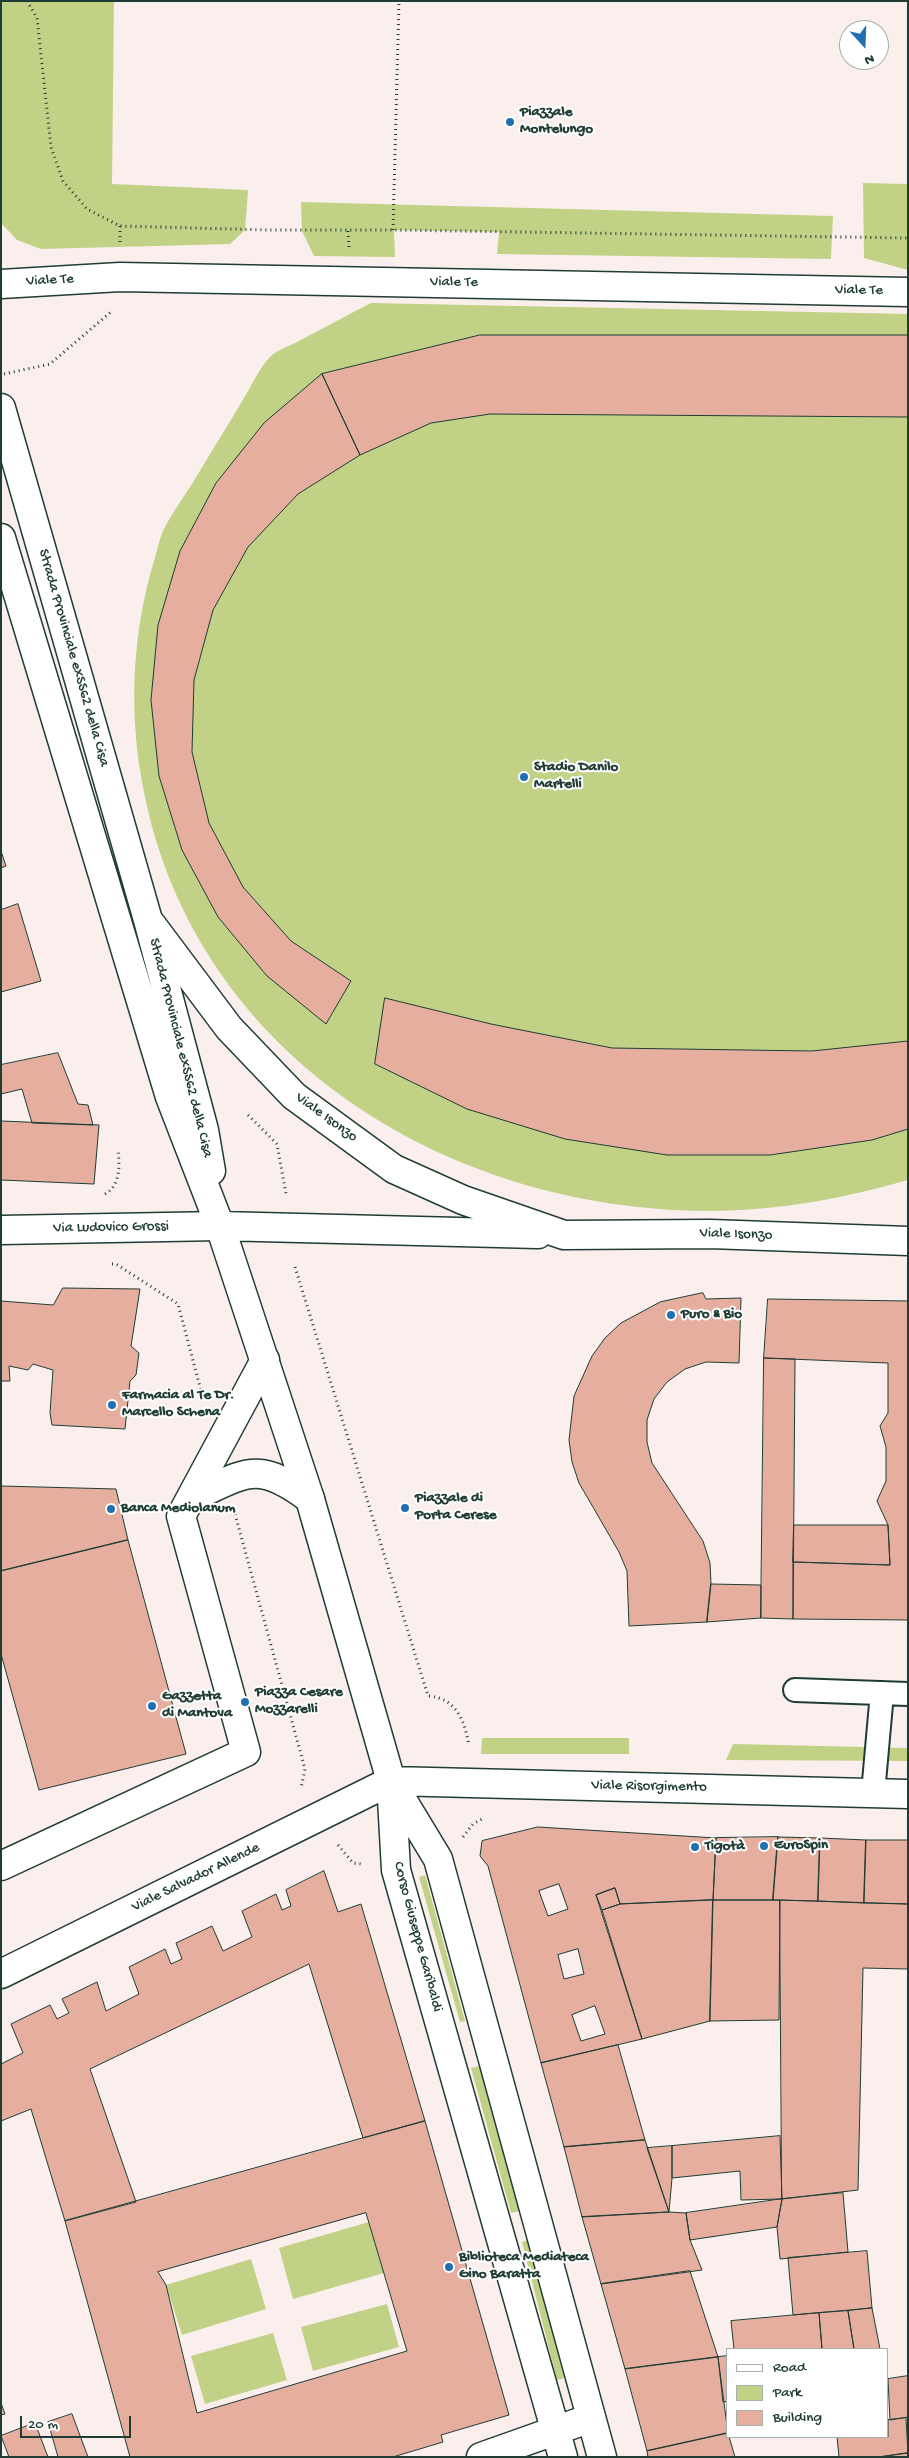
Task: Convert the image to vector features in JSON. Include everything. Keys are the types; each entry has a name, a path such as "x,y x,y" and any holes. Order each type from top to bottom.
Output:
{"main road":[{"name":"Viale Te","path":"1,284 120,277 908,292"},
{"name":"Strada Provinciale exSS62 della Cisa","path":"1,408 148,920 204,1130 220,1226"},
{"name":"Strada Provinciale exSS62 della Cisa","path":"1,538 170,1098 220,1226"},
{"name":"Viale Isonzo","path":"148,920 229,1028 294,1096 394,1168 463,1200 564,1235"},
{"name":"Viale Isonzo","path":"220,1226 564,1235 710,1234 908,1241"},
{"name":"Via Ludovico Grossi","path":"1,1230 220,1226"},
{"path":"220,1226 310,1499 391,1781 438,1859 602,2457"},
{"path":"1,1866 246,1752 181,1516 193,1497 265,1360"},
{"path":"193,1497 236,1476 257,1472 290,1483 310,1499"},
{"name":"Viale Risorgimento","path":"391,1781 908,1794"},
{"name":"Viale Salvador Allende","path":"1,1974 391,1781"},
{"name":"Corso Giuseppe Garibaldi","path":"391,1781 396,1870 563,2457"},
{"path":"481,2457 591,2418"}],"lane":[{"path":"795,1690 908,1694"},
{"path":"873,1793 882,1693"}],"path":[{"path":"27,1 36,18 51,146 63,181 87,209 120,226 277,230 908,238"},
{"path":"393,230 399,1"},
{"path":"1,374 50,364 119,306"},
{"path":"248,1115 277,1144 286,1198"},
{"path":"96,1195 111,1190 117,1179 120,1164 118,1151"},
{"path":"295,1267 428,1696 449,1702 459,1713 465,1724 469,1746"}],"green space":[{"path":"1,1 114,1 112,184 248,190 245,230 230,244 41,249 17,240 1,223"},
{"path":"863,183 908,184 908,270 864,258"},
{"path":"301,202 833,216 831,259 497,254 499,232 394,230 395,257 314,256 302,231"},
{"name":"Stadio Danilo Martelli","path":"371,303 908,314 908,1180 813,1202 765,1208 716,1211 616,1204 520,1183 428,1148 345,1098 272,1036 213,962 168,875 141,776 137,749 134,695 137,641 147,587 160,538 166,525 265,362 278,351"},
{"path":"482,1738 629,1738 629,1754 481,1754"},
{"path":"733,1744 908,1748 908,1761 726,1760"},
{"path":"425,1875 465,2021 460,2022 419,1877"},
{"path":"480,2066 519,2211 511,2213 471,2068"},
{"path":"369,2222 384,2273 293,2299 279,2248"},
{"path":"529,2240 564,2378 557,2380 522,2242"},
{"path":"251,2259 266,2309 182,2335 166,2285"},
{"path":"387,2304 399,2347 313,2371 301,2327"},
{"path":"273,2333 287,2380 205,2404 191,2356"}],"building":[{"path":"480,335 908,335 908,417 490,414 431,423 360,455 322,374"},
{"path":"322,374 360,455 298,494 248,547 213,610 194,680 192,752 209,823 243,887 291,941 351,981 326,1024 267,976 218,917 182,850 159,776 151,700 158,625 180,551 216,483 264,423"},
{"path":"1,851 6,866 1,868"},
{"path":"18,904 41,981 1,992 1,910"},
{"path":"385,998 491,1024 612,1048 812,1051 908,1041 908,1129 872,1140 770,1155 667,1155 565,1139 467,1109 375,1064"},
{"path":"58,1053 78,1104 88,1105 93,1125 32,1123 22,1089 1,1094 1,1065"},
{"path":"1,1121 99,1125 94,1184 1,1180"},
{"path":"63,1288 140,1289 131,1346 139,1353 136,1375 130,1381 125,1429 52,1425 50,1413 53,1370 33,1364 28,1370 9,1366 10,1381 1,1381 1,1301 53,1305"},
{"path":"703,1293 706,1299 741,1298 739,1363 706,1362 685,1369 667,1382 654,1399 647,1420 647,1442 652,1463 703,1541 710,1563 711,1584 707,1622 629,1626 627,1571 619,1552 579,1483 572,1462 569,1440 574,1396 592,1356 605,1338 621,1323 660,1302"},
{"path":"768,1299 908,1301 908,1620 793,1619 793,1562 890,1565 888,1525 877,1501 886,1481 886,1447 880,1426 888,1413 888,1363 764,1358"},
{"path":"764,1358 795,1359 793,1619 761,1618"},
{"path":"1,1486 116,1489 128,1540 1,1571"},
{"path":"794,1525 888,1525 890,1565 793,1562"},
{"path":"128,1540 186,1754 39,1790 1,1654 1,1571"},
{"path":"711,1584 761,1585 761,1618 707,1622"},
{"path":"538,1827 716,1838 713,1900 620,1904 615,1888 596,1895 642,2039 541,2063 488,1866 480,1856 482,1841","holes":["559,1884 568,1909 548,1916 539,1891","578,1949 584,1974 564,1979 558,1955","595,2006 605,2034 581,2041 572,2015"]},
{"path":"778,1837 820,1838 818,1901 773,1900"},
{"path":"778,1837 773,1900 713,1900 716,1838"},
{"path":"820,1838 866,1840 864,1903 818,1901"},
{"path":"866,1840 908,1840 908,1904 864,1903"},
{"path":"324,1871 338,1912 361,1904 425,2121 363,2138 309,1964 90,2069 136,2202 65,2221 31,2109 1,2121 1,2064 23,2053 11,2024 50,2005 57,2019 69,2013 62,1999 97,1982 106,2011 139,1994 129,1967 165,1949 171,1964 182,1959 176,1943 212,1926 223,1951 252,1937 242,1911 276,1894 282,1910 291,1906 286,1890"},
{"path":"615,1888 620,1904 602,1910 596,1895"},
{"path":"713,1900 780,1900 779,2020 710,2021"},
{"path":"713,1900 710,2021 642,2039 602,1910 620,1904"},
{"path":"780,1900 908,1904 908,1969 863,1968 858,2190 782,2199"},
{"path":"618,2045 645,2140 564,2147 541,2063"},
{"name":"Biblioteca Mediateca Gino Baratta","path":"425,2121 509,2415 441,2435 443,2442 393,2457 130,2457 65,2221","holes":["366,2213 407,2351 197,2413 166,2285 158,2272"]},
{"path":"780,2136 782,2199 741,2200 740,2171 672,2178 672,2146"},
{"path":"645,2140 669,2212 582,2217 564,2147"},
{"path":"672,2146 672,2178 669,2212 647,2148"},
{"path":"843,2193 848,2252 780,2259 777,2227 782,2199"},
{"path":"782,2199 777,2227 690,2240 686,2213"},
{"path":"669,2212 686,2213 690,2240 702,2270 601,2284 582,2217"},
{"path":"867,2251 872,2308 793,2315 788,2258"},
{"path":"690,2271 718,2357 625,2369 601,2284"},
{"path":"872,2308 880,2348 854,2348 848,2311"},
{"path":"848,2311 854,2348 822,2348 819,2313"},
{"path":"819,2313 822,2348 734,2348 731,2321"},
{"path":"726,2356 726,2401 723,2402 718,2357"},
{"path":"718,2357 726,2418 726,2433 647,2451 625,2369"},
{"path":"908,2376 908,2417 890,2420 889,2379"},
{"path":"1,2403 5,2414 1,2415"},
{"path":"72,2414 88,2457 58,2457 48,2422"},
{"path":"906,2418 908,2453 879,2457 839,2457 837,2438 889,2438 889,2420"},
{"path":"35,2423 48,2457 9,2457 1,2436"},
{"path":"726,2433 726,2438 729,2438 735,2457 648,2457 647,2451"},
{"path":"908,2453 908,2457 879,2457"}],"place":[{"name":"Piazzale Montelungo","path":"510,122"},
{"name":"Stadio Danilo Martelli","path":"524,777"},
{"name":"Puro & Bio","path":"671,1315"},
{"name":"Farmacia al Te Dr. Marcello Schena","path":"112,1405"},
{"name":"Piazzale di Porta Cerese","path":"405,1508"},
{"name":"Banca Mediolanum","path":"111,1509"},
{"name":"Piazza Cesare Mozzarelli","path":"245,1702"},
{"name":"Gazzetta di Mantova","path":"152,1706"},
{"name":"EuroSpin","path":"764,1846"},
{"name":"Tigotà","path":"695,1847"},
{"name":"Biblioteca Mediateca Gino Baratta","path":"449,2267"}]}
